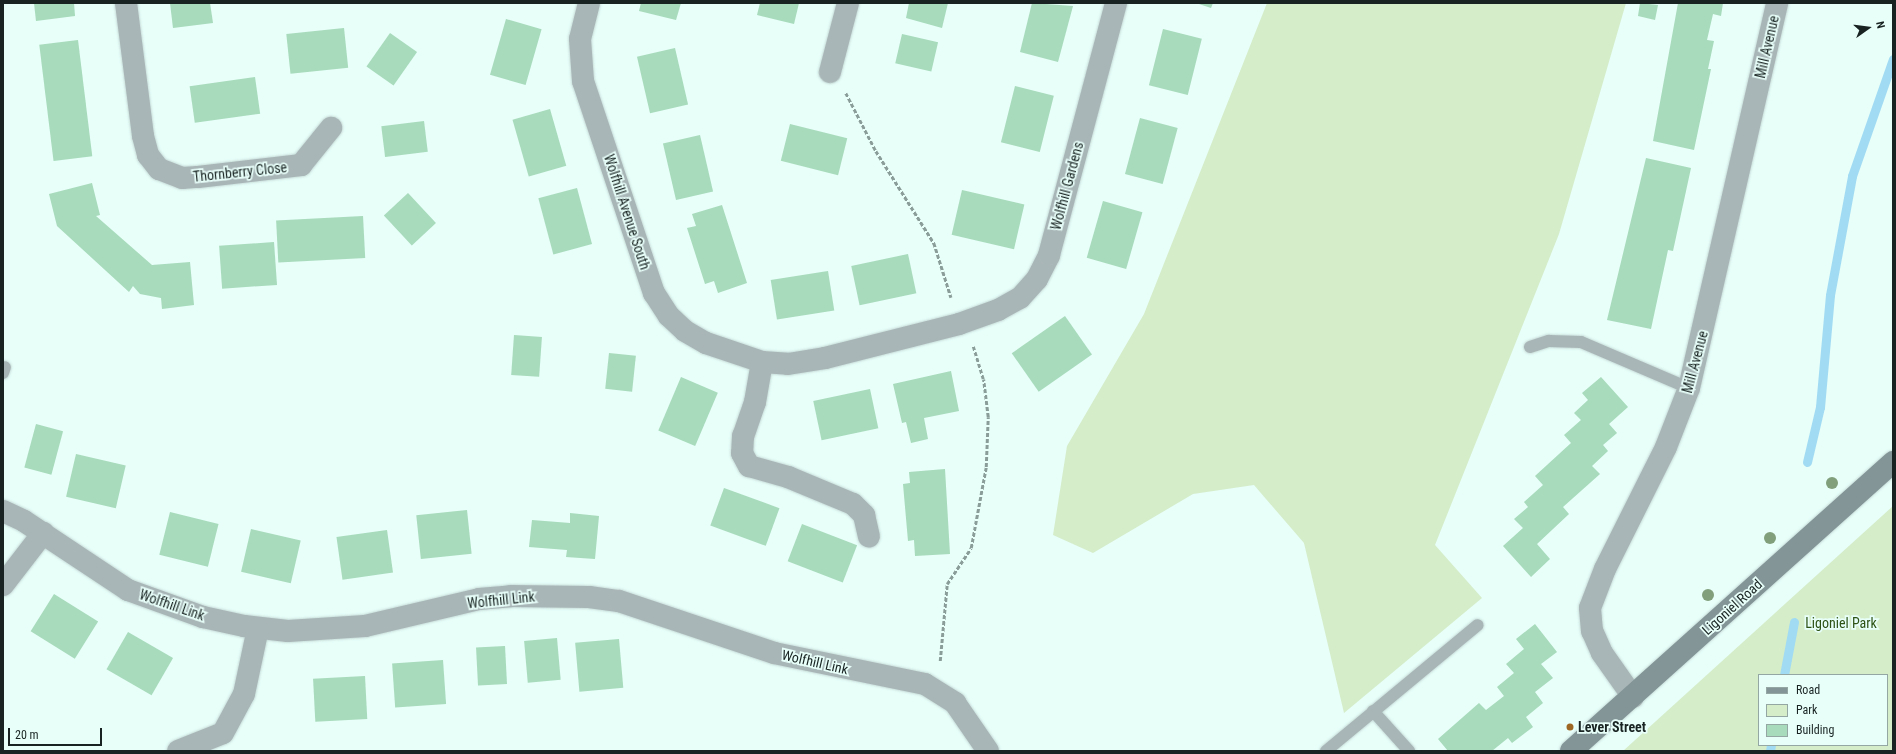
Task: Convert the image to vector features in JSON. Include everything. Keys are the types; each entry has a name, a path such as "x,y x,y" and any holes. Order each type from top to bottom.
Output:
{"street":[{"name":"Thornberry Close","path":"126,3 143,136 148,155 159,169 182,178 301,165 331,128"},
{"name":"Wolfhill Avenue South","path":"589,3 580,39 583,81 654,293 669,316 685,331 730,353 762,362 788,364 825,358 959,324"},
{"path":"830,72 848,3"},
{"name":"Wolfhill Gardens","path":"959,324 992,313 1020,298 1037,279 1049,255 1116,3"},
{"name":"Mill Avenue","path":"1633,697 1602,653 1592,631 1590,608 1605,570 1666,447 1689,388 1777,3"},
{"path":"762,362 755,402 743,436 742,453 749,466 788,477 854,504 864,515 869,536"},
{"name":"Ligoniel Road","path":"1571,751 1633,697 1893,462"},
{"name":"Wolfhill Link","path":"3,511 42,533 128,590 203,617 258,628 328,630 405,619 479,599 519,596 589,597 654,610 774,652 912,680 938,690 955,703 988,751"},
{"path":"3,585 42,533"},
{"path":"178,751 223,734 244,694 258,628"}],"lane":[{"path":"1530,347 1549,341 1581,342 1689,388"},
{"path":"1326,751 1478,625"},
{"path":"1374,711 1409,751"}],"path":[{"path":"830,72 854,104 876,151 934,243 959,324 974,350 983,378 988,417 986,467 971,548 947,584 938,690"}],"green space":[{"path":"1267,3 1626,3 1559,234 1435,545 1482,598 1344,713 1304,543 1254,485 1193,494 1093,553 1053,535 1067,446 1144,314"},
{"name":"Ligoniel Park","path":"1893,506 1893,751 1623,751"}],"building":[{"path":"34,3 74,3 75,16 36,21"},
{"path":"170,3 210,3 213,23 173,28"},
{"path":"641,3 681,3 676,20 639,11"},
{"path":"760,3 799,3 794,24 757,15"},
{"path":"909,3 948,3 942,28 906,18"},
{"path":"1032,3 1073,6 1058,62 1020,52"},
{"path":"1196,3 1213,3 1211,8"},
{"path":"1640,3 1658,5 1655,20 1638,16"},
{"path":"1678,3 1723,3 1721,16 1713,14 1707,40 1714,41 1708,69 1711,69 1694,150 1653,141"},
{"path":"506,19 542,29 526,85 490,75"},
{"path":"344,28 348,68 290,74 286,34"},
{"path":"1163,29 1202,39 1188,95 1149,85"},
{"path":"390,33 417,52 394,86 366,67"},
{"path":"902,34 938,42 931,72 895,63"},
{"path":"78,40 92,156 54,161 39,45"},
{"path":"675,48 688,105 650,113 637,57"},
{"path":"255,77 260,114 195,123 190,86"},
{"path":"1015,86 1054,96 1040,152 1001,142"},
{"path":"550,109 566,166 529,176 513,120"},
{"path":"1140,118 1178,128 1163,184 1125,174"},
{"path":"424,121 428,152 385,157 381,126"},
{"path":"790,124 847,138 838,175 781,161"},
{"path":"700,135 713,192 676,200 663,144"},
{"path":"1646,158 1691,168 1673,251 1668,250 1651,329 1607,320"},
{"path":"92,183 100,215 96,216 152,265 190,262 194,305 162,309 161,298 140,294 133,286 129,292 57,226 49,194"},
{"path":"577,188 592,244 553,254 538,198"},
{"path":"962,190 1024,204 1014,249 952,235"},
{"path":"408,193 436,223 412,245 384,216"},
{"path":"1103,201 1142,212 1126,269 1087,258"},
{"path":"722,205 747,283 718,293 714,281 705,284 687,228 696,226 692,214"},
{"path":"363,216 365,258 278,262 276,221"},
{"path":"274,242 277,285 222,289 219,246"},
{"path":"908,254 916,293 860,305 851,266"},
{"path":"828,271 834,311 777,320 771,280"},
{"path":"1065,316 1092,355 1039,392 1012,353"},
{"path":"514,335 542,337 539,377 511,375"},
{"path":"609,353 636,356 632,392 605,389"},
{"path":"951,371 959,411 924,418 928,439 911,443 906,422 902,423 893,384"},
{"path":"681,377 718,393 695,446 658,430"},
{"path":"1601,377 1628,407 1609,424 1617,433 1603,445 1608,451 1592,466 1600,474 1563,507 1569,514 1537,544 1550,559 1531,577 1503,546 1523,528 1514,519 1528,507 1524,502 1543,485 1535,476 1571,443 1564,435 1581,420 1574,413 1588,400 1582,393"},
{"path":"870,389 878,428 822,440 813,401"},
{"path":"36,424 63,431 51,475 24,467"},
{"path":"76,454 126,465 116,508 66,497"},
{"path":"945,469 950,554 915,556 914,540 908,541 903,484 910,483 909,472"},
{"path":"724,488 779,508 766,546 710,526"},
{"path":"467,510 472,554 421,559 416,515"},
{"path":"170,512 219,524 208,567 159,555"},
{"path":"570,513 599,516 595,559 566,557 567,550 529,547 532,520 570,523"},
{"path":"802,524 857,545 843,582 788,561"},
{"path":"251,529 301,540 291,583 241,572"},
{"path":"387,530 393,573 342,580 336,537"},
{"path":"54,594 98,622 75,659 31,631"},
{"path":"1535,624 1557,652 1541,664 1553,678 1535,692 1543,703 1526,717 1533,727 1512,743 1508,738 1492,751 1448,751 1438,739 1479,703 1486,710 1504,696 1497,687 1514,673 1506,664 1524,649 1516,639"},
{"path":"128,632 173,658 152,695 106,669"},
{"path":"557,638 561,680 528,683 524,641"},
{"path":"619,639 623,688 579,692 575,643"},
{"path":"505,646 507,684 478,685 476,648"},
{"path":"443,660 446,704 395,707 392,664"},
{"path":"365,676 367,719 315,722 313,679"}],"waterway":[{"path":"1807,462 1820,407 1830,295 1852,176 1893,59"},
{"path":"1784,674 1794,622"},
{"path":"1770,751 1771,746"}],"place":[{"name":"Lever Street","path":"1570,727"}]}
